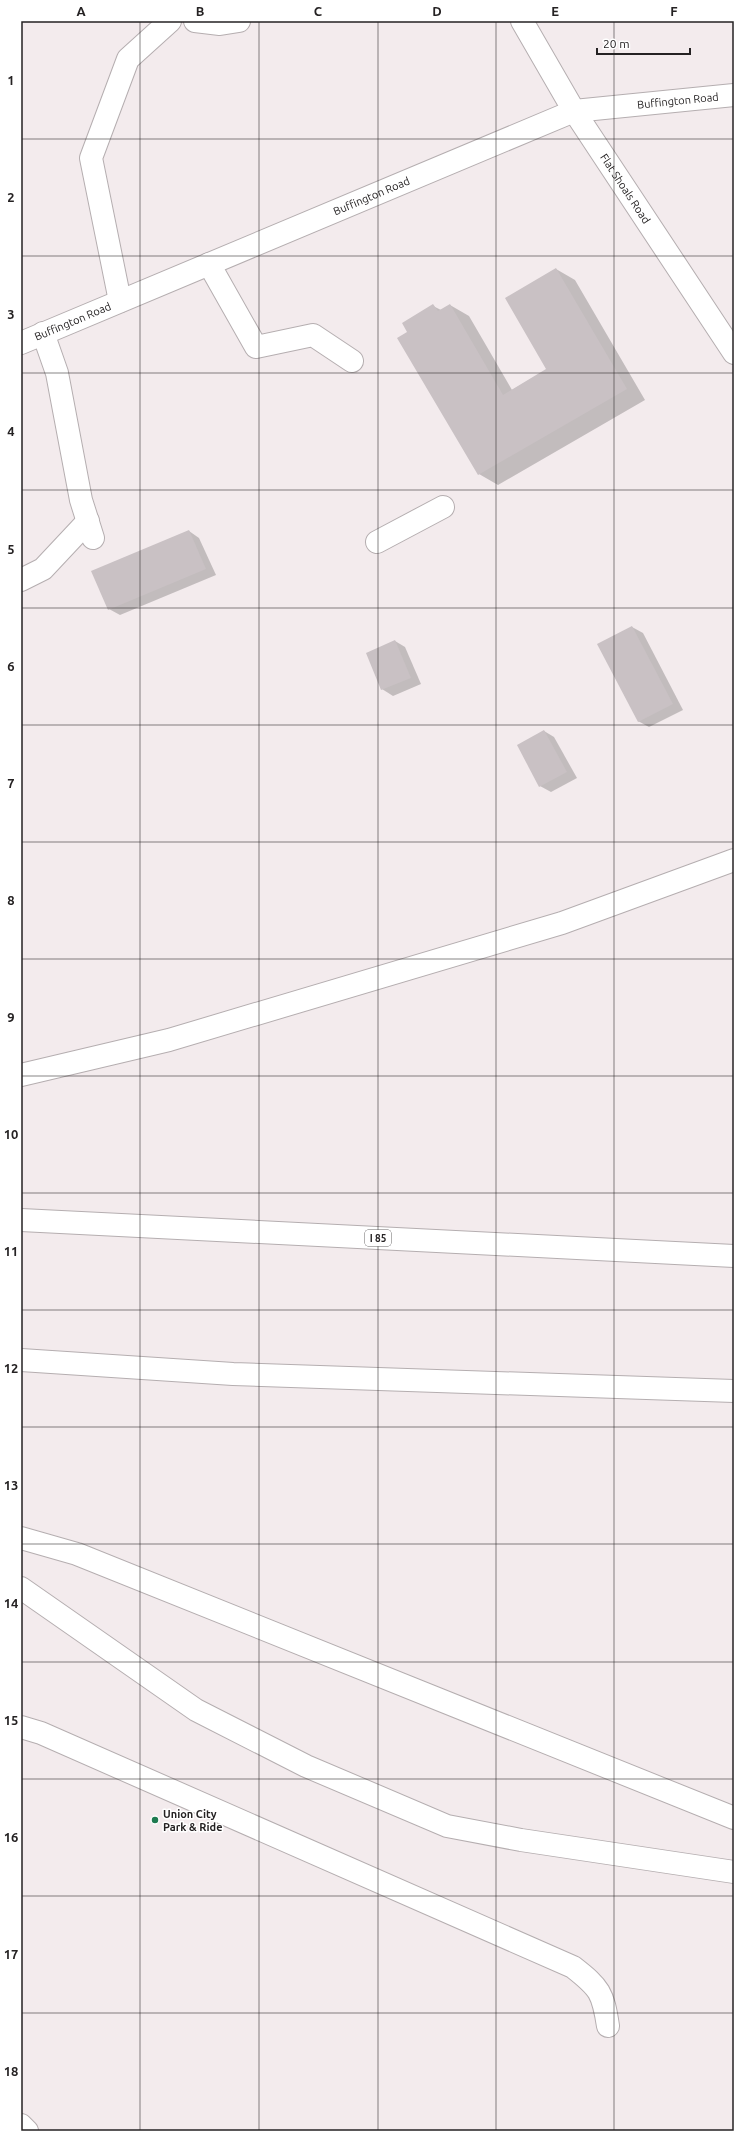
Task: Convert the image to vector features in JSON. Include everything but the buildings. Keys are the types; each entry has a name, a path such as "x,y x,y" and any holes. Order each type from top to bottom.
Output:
{"main road":[{"path":"120,301 92,158 128,59 170,21"},
{"path":"195,21 220,24 239,21"},
{"name":"Flat Shoals Road","path":"522,21 574,110 734,353"},
{"name":"Buffington Road","path":"21,343 574,110 734,95"},
{"path":"209,264 256,347 313,335 352,361"},
{"path":"21,580 43,569 90,529 74,463 57,373 43,333"},
{"path":"377,542 442,507"},
{"path":"21,1075 169,1040 562,923 734,860"},
{"name":"I 85","path":"21,1220 734,1256"},
{"path":"21,1360 233,1374 734,1391"},
{"path":"21,1538 77,1554 734,1818"},
{"path":"21,1588 196,1710 306,1766 447,1826 521,1840 734,1872"},
{"path":"21,1727 46,1735 573,1967 600,1990 608,2026"},
{"path":"21,2125 28,2131"}],"place":[{"name":"Union City Park & Ride","path":"155,1820"}]}
